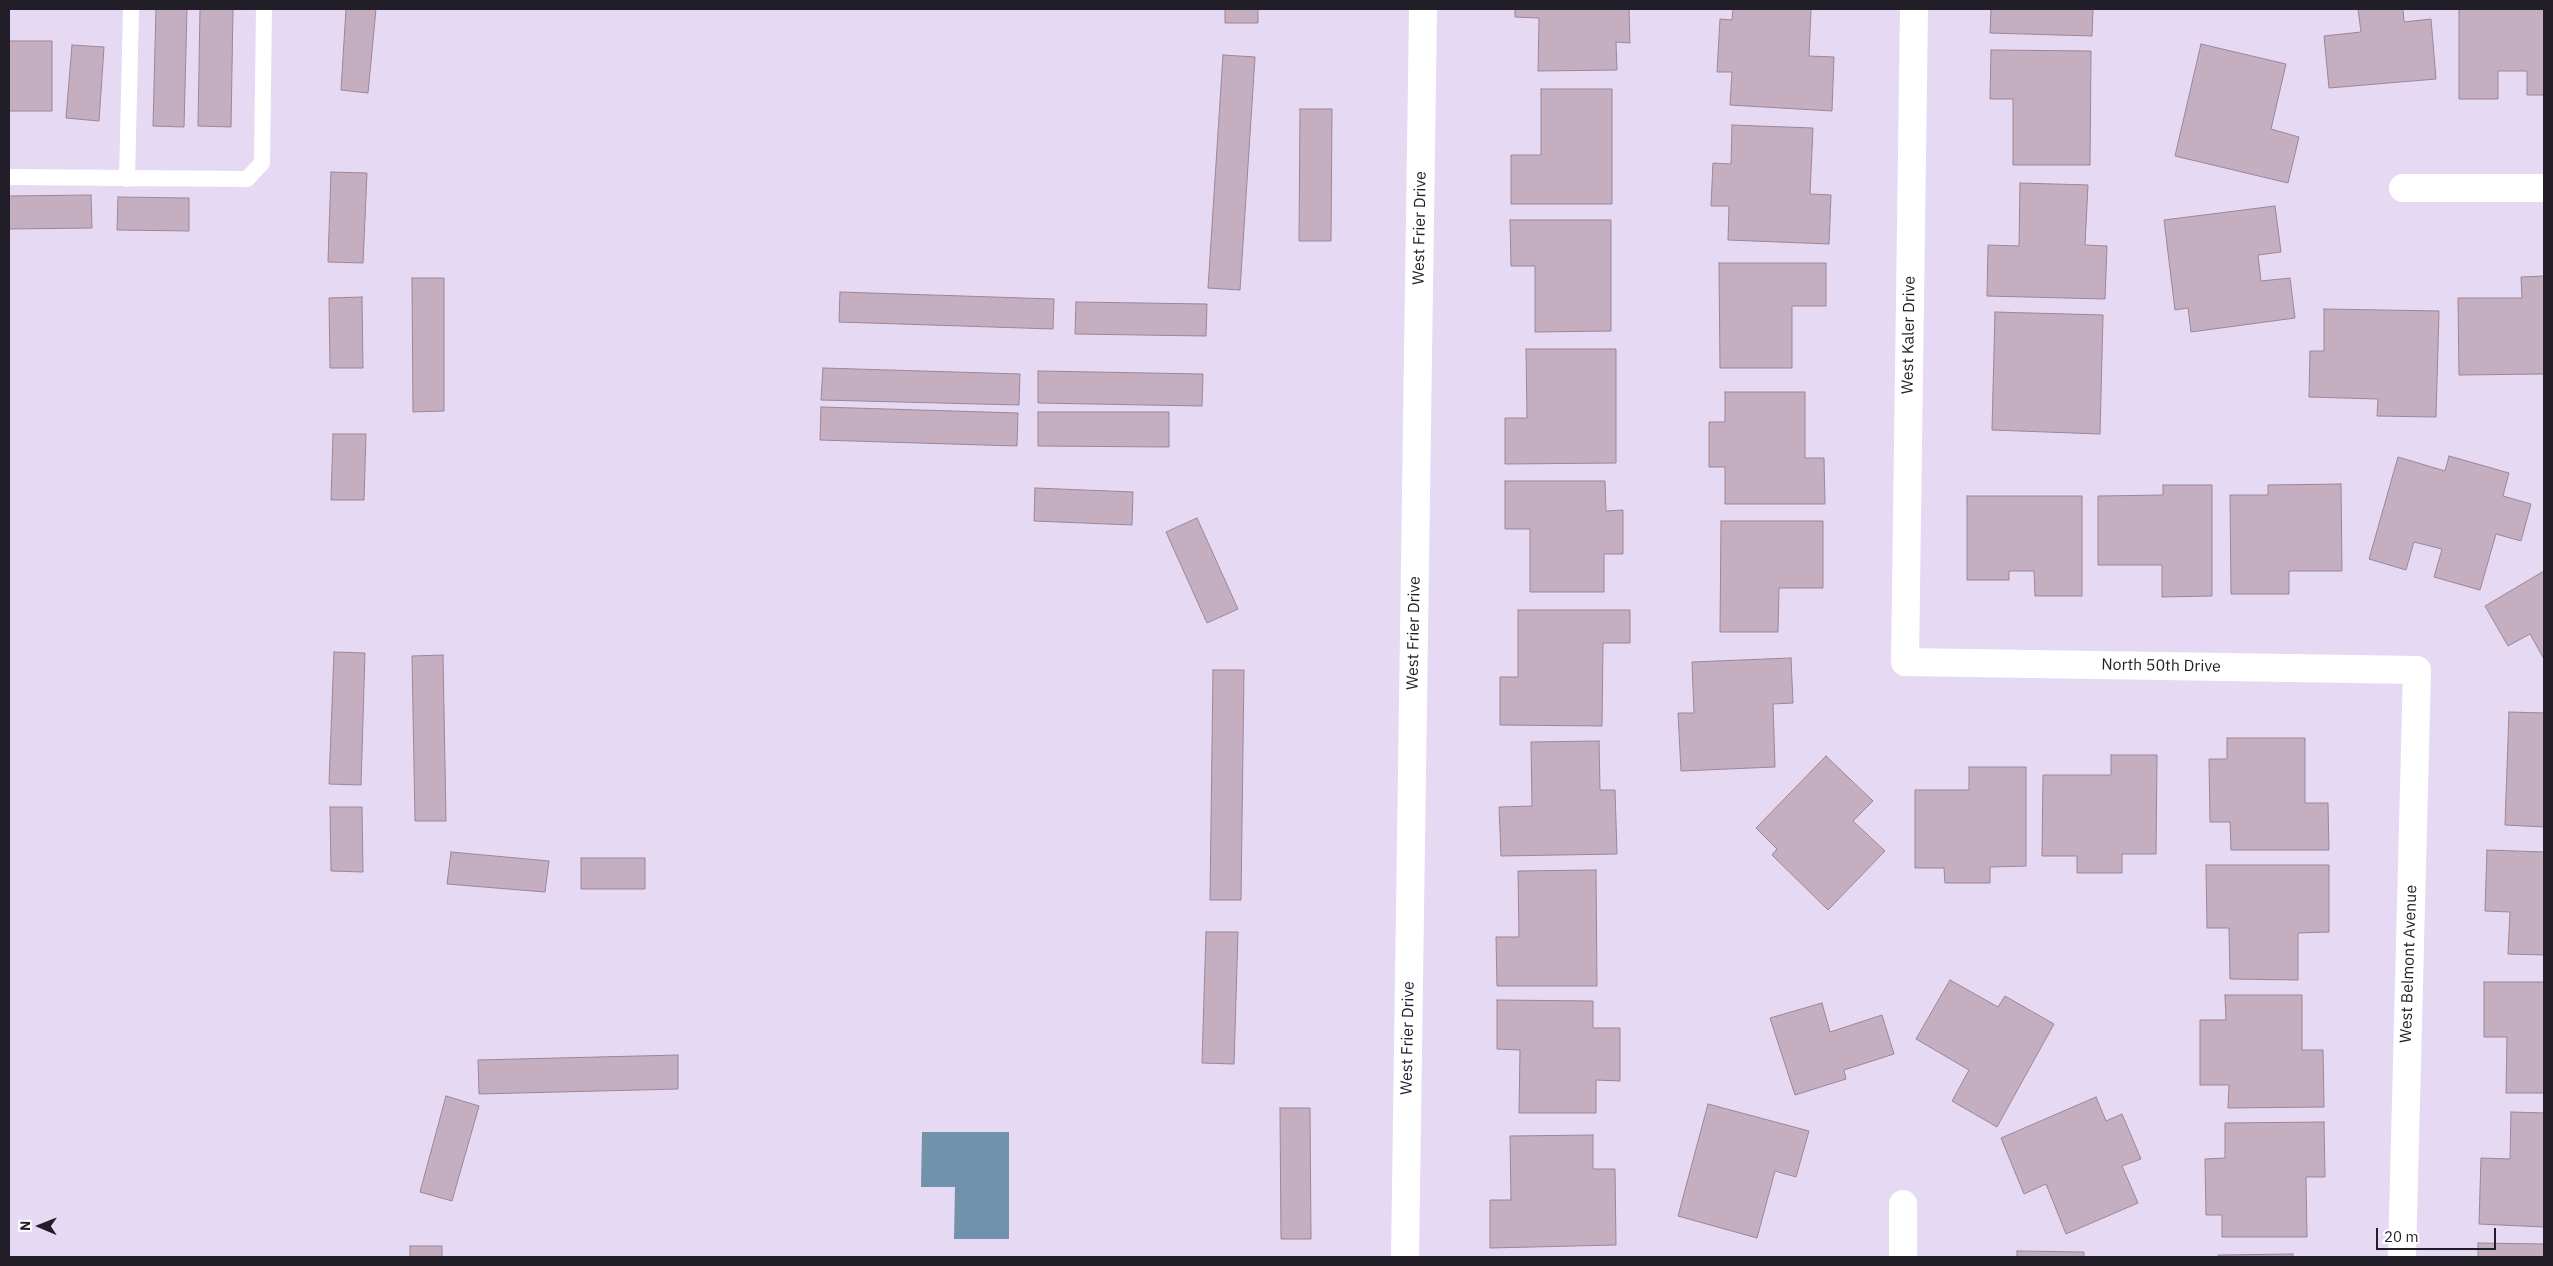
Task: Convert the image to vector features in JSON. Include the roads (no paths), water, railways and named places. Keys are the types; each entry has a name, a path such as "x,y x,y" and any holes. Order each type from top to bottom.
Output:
{"street":[{"name":"West Frier Drive","path":"1405,1257 1423,9"},
{"name":"West Kaler Drive","path":"1905,662 1914,9"},
{"path":"2403,188 2544,188"},
{"name":"North 50th Drive","path":"1905,662 2417,670"},
{"name":"West Belmont Avenue","path":"2402,1257 2417,670"},
{"path":"1903,1204 1903,1257"}],"lane":[{"path":"127,179 130,9"},
{"path":"9,177 247,179 262,163 264,9"}],"water":[{"path":"922,1132 1009,1132 1009,1239 954,1239 955,1187 921,1187"}]}
